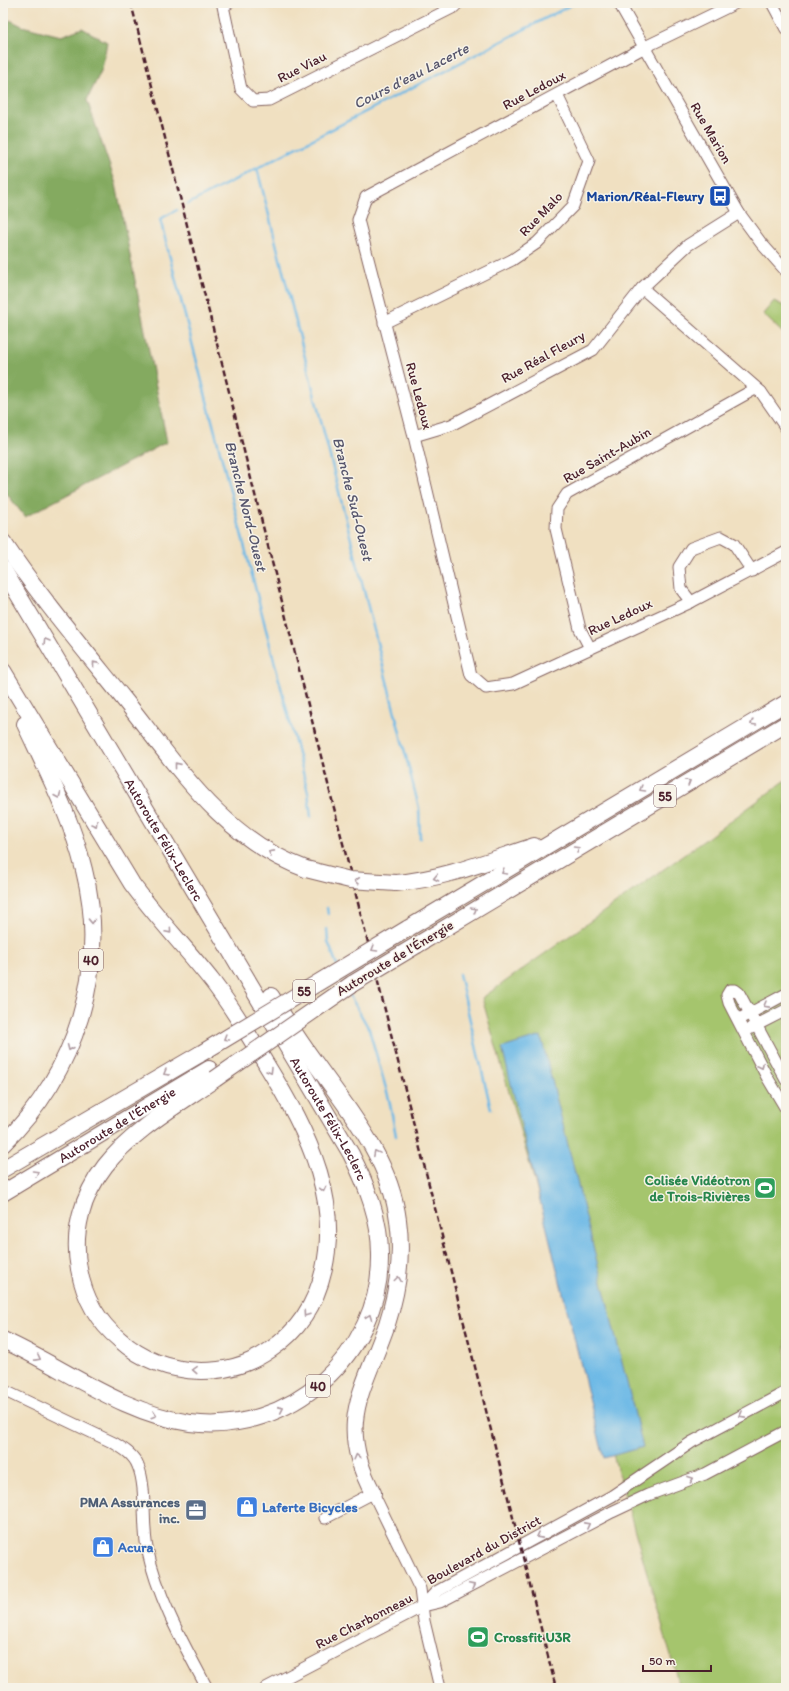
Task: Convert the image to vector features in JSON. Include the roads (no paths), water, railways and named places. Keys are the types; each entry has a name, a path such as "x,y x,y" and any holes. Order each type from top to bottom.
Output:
{"highway":[{"path":"3,542 85,652 215,811 234,829 262,849 283,860 306,869 344,879 396,883 421,881 448,875 562,837"},
{"name":"Autoroute Félix-Leclerc","path":"3,568 337,1128 358,1167 372,1204 379,1238 380,1264 376,1292 369,1316 358,1340 342,1362 319,1386 300,1399 274,1412 254,1418 216,1424 192,1423 169,1419 145,1412 112,1397 3,1340"},
{"path":"3,671 132,884 154,913 213,983 247,1031 292,1110 308,1142 319,1173 327,1211 328,1246 321,1283 314,1300 305,1315 294,1330 281,1342 249,1361 234,1367 217,1370 186,1370 167,1366 143,1357 122,1342 103,1324 89,1302 80,1278 77,1253 78,1228 87,1196 97,1177 110,1159 144,1128 212,1074"},
{"name":"40","path":"3,678 49,776 77,845 88,887 92,931 91,963 88,986 82,1014 72,1043 59,1071 42,1098 24,1122 3,1144"},
{"name":"Autoroute de l'Énergie","path":"3,1169 200,1054 786,703"},
{"name":"Autoroute de l'Énergie","path":"3,1193 212,1074 352,984 786,724"},
{"path":"119,763 298,1038 361,1127 377,1154 389,1184 395,1203 399,1226 399,1273 396,1293 388,1320 359,1395 354,1429 358,1461 361,1471 373,1493"}],"street":[{"name":"Rue Viau","path":"229,3 224,6 241,90 253,101 269,100 454,7 458,3"},
{"name":"Rue Marion","path":"619,3 740,213 761,243 786,271"},
{"name":"Rue Ledoux","path":"736,3 645,47 366,197 358,220 414,436 471,675 486,688 513,684 691,602 786,552"},
{"path":"772,3 786,29"},
{"name":"Rue Malo","path":"384,323 512,260 537,243 573,206 589,161 557,95"},
{"name":"Rue Réal Fleury","path":"414,436 451,425 593,350 642,288 688,245 740,213"},
{"path":"642,288 761,392 786,428"},
{"name":"Rue Saint-Aubin","path":"590,648 580,629 556,529 557,509 567,494 755,389 761,392"},
{"path":"691,602 681,589 679,567 691,548 721,537 734,544 752,571"},
{"path":"786,1080 738,992 730,990 727,994 727,999 767,1077 786,1109"},
{"path":"737,1020 786,994"},
{"path":"744,1031 786,1010"},
{"path":"3,1390 119,1446 127,1451 135,1460 141,1476 145,1534 154,1572 171,1620 207,1688"},
{"name":"Boulevard du District","path":"423,1606 436,1592 612,1496 692,1442 786,1392"},
{"name":"Boulevard du District","path":"423,1606 440,1602 612,1512 652,1494 711,1471 786,1431"},
{"path":"325,1518 373,1493 419,1585 423,1606"},
{"name":"Rue Charbonneau","path":"266,1688 423,1606 424,1621 440,1688"}],"water":[{"path":"541,1036 643,1447 604,1458 502,1048"}],"waterway":[{"name":"Cours d'eau Lacerte","path":"188,204 575,3"},
{"name":"Branche Sud-Ouest","path":"257,168 419,808 420,838"},
{"name":"Branche Nord-Ouest","path":"177,210 160,219 308,792 311,817"},
{"name":"Branche Nord-Ouest","path":"327,908 328,914"},
{"name":"Branche Nord-Ouest","path":"327,929 328,942 337,965"},
{"name":"Branche Sud-Ouest","path":"459,974 491,1109"},
{"name":"Branche Nord-Ouest","path":"349,994 369,1029 389,1099 396,1136"}],"railway":[{"path":"131,3 556,1688"}],"place":[{"name":"Marion/Réal-Fleury","path":"720,196"},
{"name":"Colisée Vidéotron de Trois-Rivières","path":"765,1188"},
{"name":"Laferte Bicycles","path":"247,1507"},
{"name":"PMA Assurances inc.","path":"196,1510"},
{"name":"Acura","path":"103,1547"},
{"name":"Crossfit U3R","path":"478,1637"}]}
